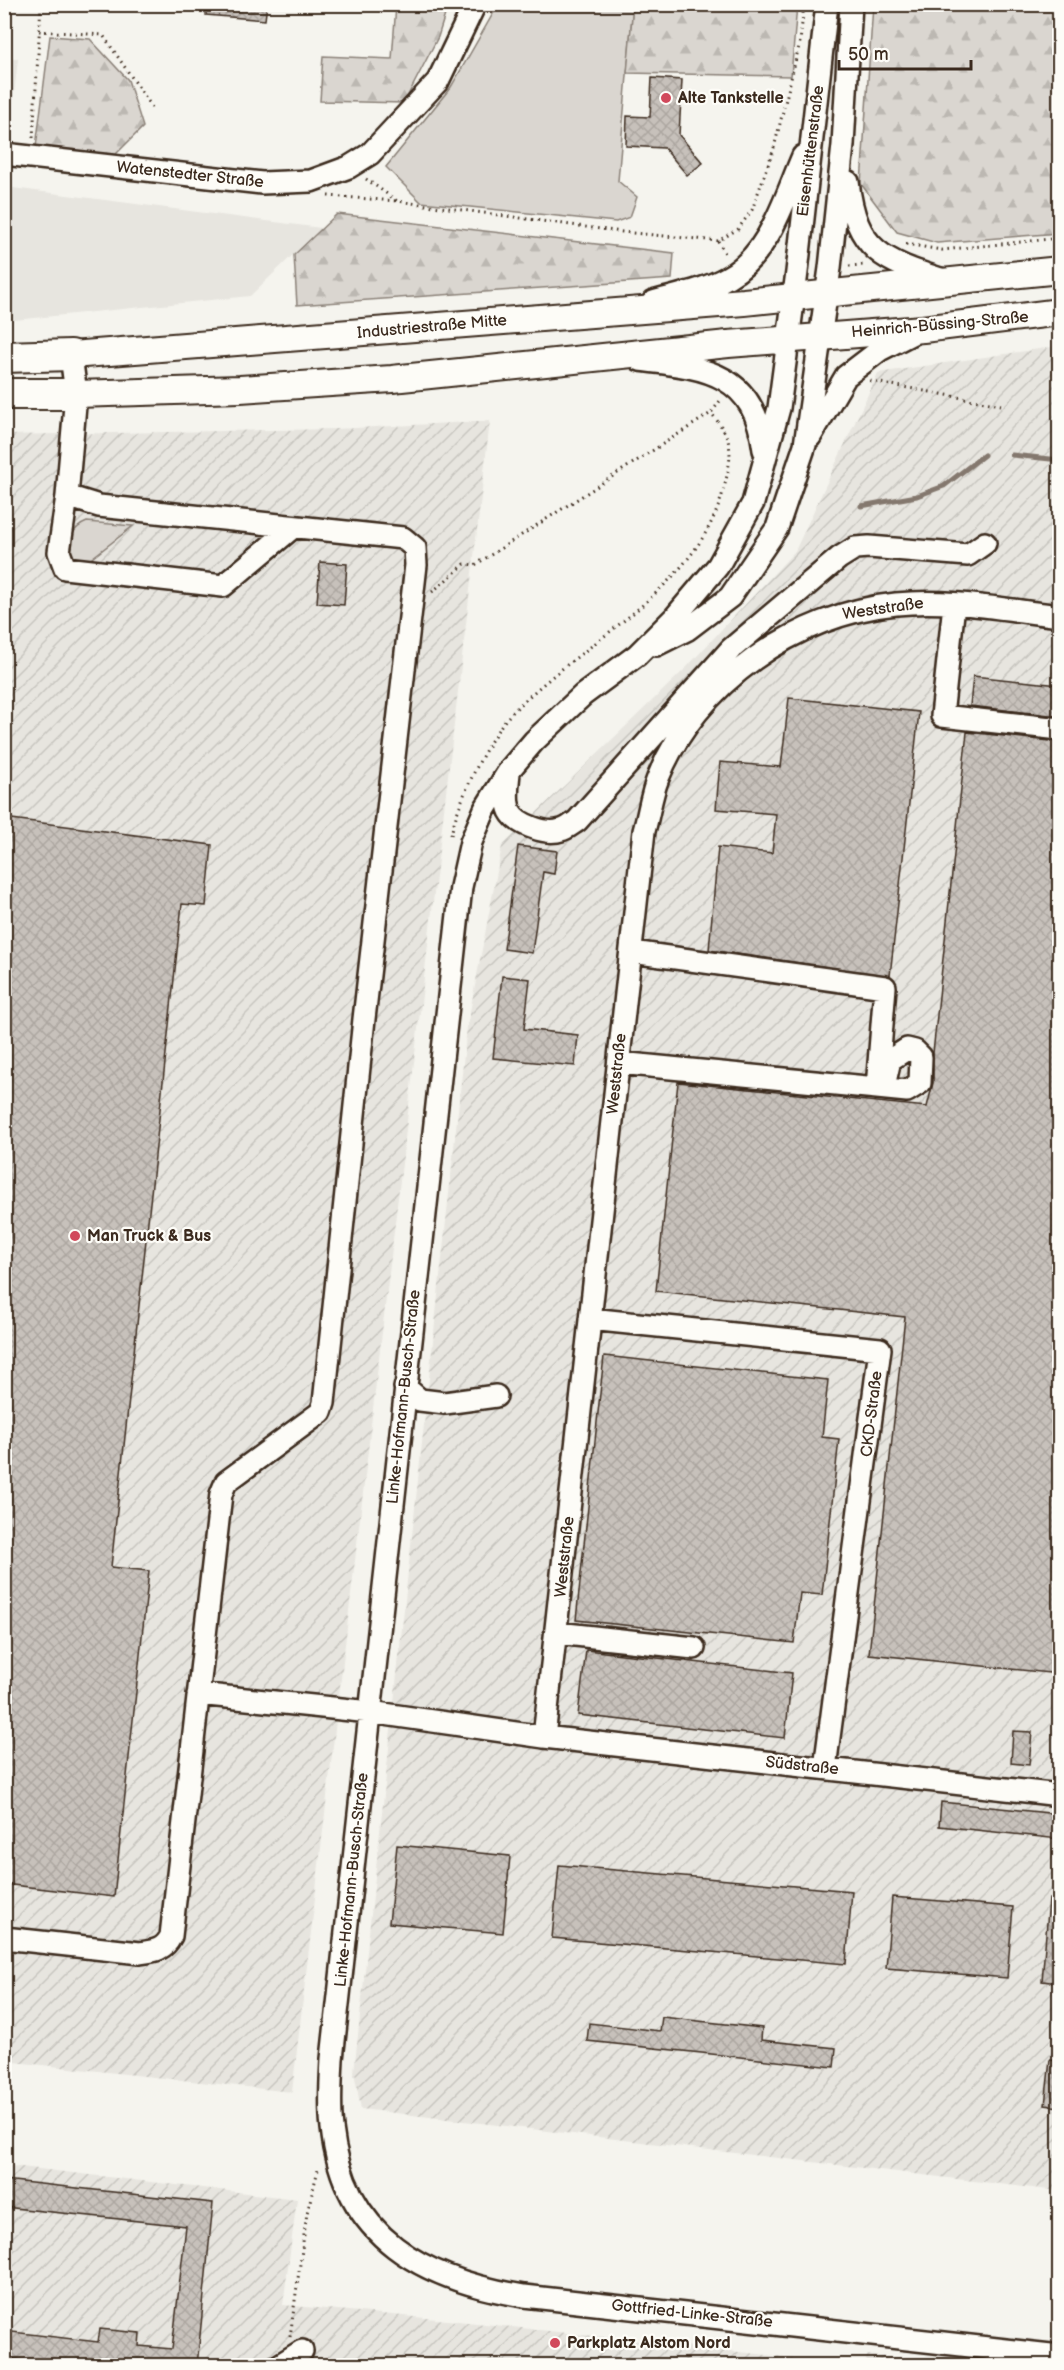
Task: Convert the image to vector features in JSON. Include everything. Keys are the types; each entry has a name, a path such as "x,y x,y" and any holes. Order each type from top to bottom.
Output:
{"highway":[{"name":"Industriestraße Mitte","path":"4,357 70,355"},
{"path":"4,394 76,394"}],"main road":[{"path":"826,294 1059,270"},
{"name":"Industriestraße Mitte","path":"70,355 826,294"},
{"name":"Heinrich-Büssing-Straße","path":"787,339 923,329 1059,312"},
{"path":"76,394 240,390 392,379 787,339"}],"street":[{"name":"Watenstedter Straße","path":"4,154 262,183 311,181 349,167 370,154 438,81 475,4"},
{"name":"Eisenhüttenstraße","path":"787,339 794,297 827,4"},
{"name":"Eisenhüttenstraße","path":"820,335 843,145 850,4"},
{"path":"619,311 701,289 727,278 744,265 755,254 775,222 811,139"},
{"path":"843,145 851,212 864,238 890,260 948,282"},
{"path":"805,445 846,376 880,350 923,329"},
{"name":"Linke-Hofmann-Busch-Straße","path":"637,655 687,629 730,597 777,528 805,445 820,335"},
{"name":"Linke-Hofmann-Busch-Straße","path":"356,2202 341,2168 331,2110 332,2059 351,1910 370,1712 461,887 471,842 485,809 510,769 534,741 583,695 637,655 675,617 718,566 753,503 779,408 787,339"},
{"path":"70,355 76,394 67,496 58,552 65,568 223,586 292,528"},
{"path":"609,357 692,366 715,372 752,406 760,422 765,463"},
{"path":"4,1938 140,1953 155,1951 166,1946 171,1936 221,1494 226,1482 321,1412 324,1403 364,1019 413,593 415,548 404,538 99,506 67,496"},
{"path":"510,769 507,791 510,810 519,820 549,832 563,830 577,820 731,649 839,558 855,548 869,547 968,555 985,543"},
{"name":"Weststraße","path":"544,1737 644,831 658,778 686,727 724,683 772,647 806,627 840,614 898,603 954,604 1059,616"},
{"path":"954,604 942,716 1059,729"},
{"path":"619,1063 877,1088 885,987 632,952"},
{"name":"CKD-Straße","path":"590,1319 880,1349 825,1768"},
{"path":"405,1387 420,1400 445,1403 496,1396"},
{"path":"556,1633 694,1648"},
{"name":"Südstraße","path":"198,1694 370,1712 544,1737 1059,1795"},
{"name":"Gottfried-Linke-Straße","path":"356,2202 382,2235 415,2262 438,2274 488,2290 1059,2356"},
{"path":"278,2366 296,2348"}],"path":[{"path":"31,158 41,4"},
{"path":"349,167 397,201 622,232 718,241 738,230 756,200 774,148 800,42 804,4"},
{"path":"39,31 103,35 152,107"},
{"path":"846,376 1001,405"},
{"path":"413,593 429,594 465,564 475,565 711,412 731,386"},
{"path":"451,838 481,760 507,718 555,673 631,616 683,563 708,527 723,493 730,446 726,430 711,412"},
{"path":"296,2348 307,2213 319,2167"}],"shaded area":[{"path":"5,58 18,59 8,147 5,147"},
{"path":"5,187 321,228 250,296 5,321"},
{"path":"1059,346 1059,2191 361,2109 354,2072 467,1027 502,846 685,669 795,551 878,373"},
{"path":"490,421 292,2092 5,2061 4,435 336,429"},
{"path":"4,2165 297,2199 283,2305 458,2321 858,2365 5,2365"},
{"path":"867,2355 961,2365 866,2365"}],"green space":[{"path":"396,5 448,5 438,37 404,103 320,101 323,56 392,59"},
{"path":"498,5 633,5 618,181 637,197 630,217 616,222 421,202 386,167 451,87"},
{"path":"633,5 797,5 791,76 627,73"},
{"path":"873,5 1050,5 1059,15 1059,233 937,243 897,232 861,184"},
{"path":"50,36 90,39 128,80 143,127 113,157 36,147"},
{"path":"337,214 674,253 672,279 297,305 294,255"},
{"path":"87,522 133,526 88,561 77,560 70,555 72,535 78,527"}],"building":[{"path":"207,4 267,4 265,20 206,15"},
{"name":"Alte Tankstelle","path":"652,78 682,80 679,135 703,163 687,175 664,148 626,146 627,116 650,117"},
{"path":"320,562 347,564 344,605 317,603"},
{"path":"973,676 1059,685 1059,716 970,706"},
{"path":"789,698 919,712 890,976 709,950 718,847 772,853 776,814 716,809 720,762 781,767"},
{"path":"967,732 1059,742 1059,1674 869,1654 905,1317 656,1291 678,1082 927,1107 933,1083 933,1053"},
{"name":"Man Truck & Bus","path":"4,818 212,845 206,906 182,904 111,1567 149,1571 114,1897 4,1884"},
{"path":"518,846 557,851 554,874 543,872 532,953 504,949"},
{"path":"502,976 530,979 524,1029 578,1035 575,1066 493,1058"},
{"path":"604,1356 828,1380 822,1437 839,1439 822,1595 800,1593 794,1643 576,1620"},
{"path":"586,1650 792,1673 785,1738 578,1715"},
{"path":"1013,1731 1032,1732 1029,1765 1011,1763"},
{"path":"941,1802 1059,1814 1059,1839 939,1826"},
{"path":"397,1845 510,1856 503,1933 389,1923"},
{"path":"559,1865 852,1891 846,1964 552,1938"},
{"path":"892,1897 1013,1907 1007,1978 886,1968"},
{"path":"1049,1899 1059,1900 1059,1983 1042,1981"},
{"path":"662,2017 762,2028 761,2040 836,2048 834,2067 587,2041 589,2023 660,2031"},
{"path":"1050,2060 1059,2061 1059,2107 1045,2105"},
{"path":"4,2180 213,2203 197,2366 77,2366 4,2358 4,2331 98,2342 100,2329 140,2333 139,2346 172,2349 186,2226 4,2207"}],"waterway":[{"path":"861,506 917,496 944,486 984,455"},
{"path":"1012,455 1060,460"}],"place":[{"name":"Alte Tankstelle","path":"666,98"},
{"name":"Man Truck & Bus","path":"75,1236"},
{"name":"Parkplatz Alstom Nord","path":"555,2343"}]}
